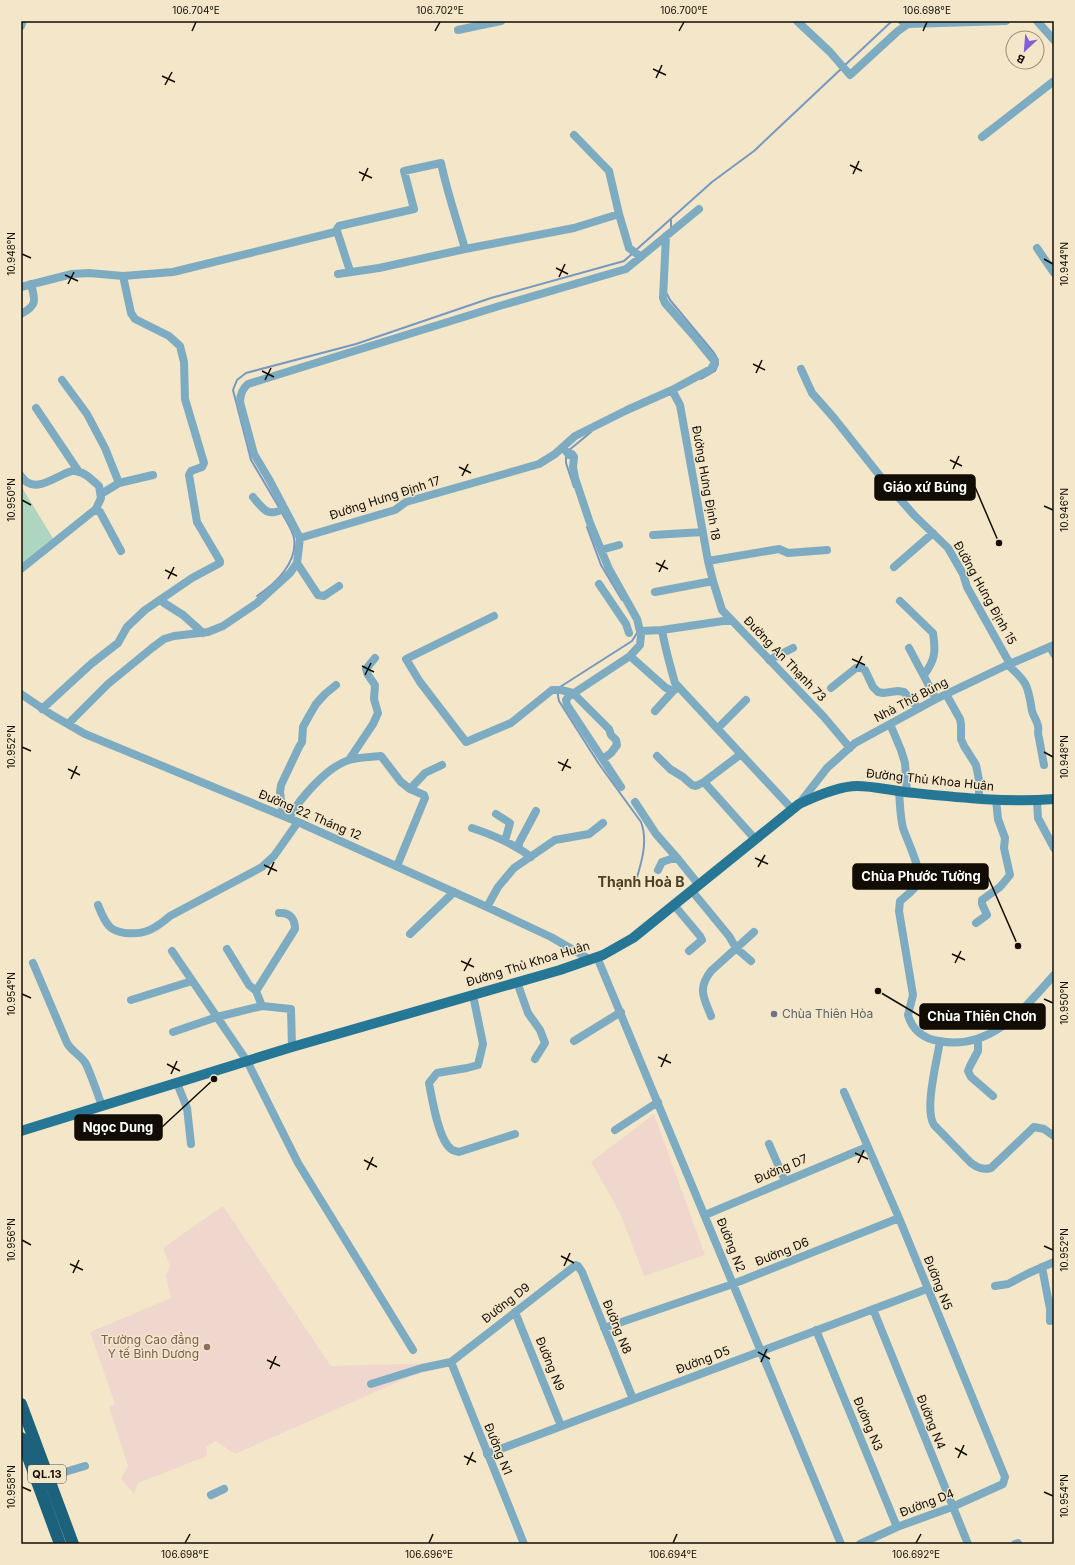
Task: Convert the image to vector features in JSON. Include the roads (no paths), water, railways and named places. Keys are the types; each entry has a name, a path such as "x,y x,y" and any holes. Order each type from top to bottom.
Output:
{"highway":[{"name":"QL.13","path":"21,1404 48,1477 48,1494 60,1544"},
{"name":"QL.13","path":"22,1444 26,1464 48,1494 73,1544"}],"main road":[{"name":"Đường Thủ Khoa Huân","path":"21,1131 292,1047 560,970 593,958 633,938 795,806 823,793 856,786 979,799 1037,801 1054,799"}],"street":[{"path":"21,26 23,21"},
{"path":"458,30 501,21"},
{"path":"797,21 830,52 850,75 905,23 1006,21"},
{"path":"1037,21 1054,40"},
{"path":"982,136 1054,81"},
{"path":"574,135 609,171 628,248 639,255"},
{"path":"350,271 337,231 338,226 414,209 404,171 441,163 446,187 454,206 465,249"},
{"path":"68,724 108,684 164,640 174,636 203,633 223,626 248,610 290,573 297,563 300,538 281,511 270,481 254,454 240,402 241,392 248,384 496,307 626,269 639,255 666,236 698,209"},
{"path":"338,274 350,271 379,268 465,249 574,228 619,214"},
{"path":"21,287 72,274 122,276 173,272 337,231"},
{"name":"Đường Hưng Định 17","path":"300,538 395,510 406,502 539,464 555,454 575,436 627,410 672,390 711,369 715,362 662,298 666,236"},
{"path":"1036,248 1054,273"},
{"path":"42,709 91,664 118,643 126,626 145,610 192,578 220,562 196,520 189,475 191,471 202,467 204,463 185,399 184,362 180,346 169,336 135,319 131,312 122,276"},
{"path":"21,314 29,310 35,300 31,284"},
{"name":"Đường Hưng Định 15","path":"801,369 812,393 884,481 914,515 948,548 963,574 967,588 1009,664 1024,680 1029,690 1032,710 1038,725 1037,734 1044,765"},
{"path":"62,380 87,414 105,448 119,483"},
{"name":"Đường Hưng Định 18","path":"672,390 680,405 708,561 713,581"},
{"path":"36,408 79,472"},
{"path":"563,447 574,457 573,467 575,478 590,523 632,621 629,633"},
{"path":"21,476 25,482 39,485 73,470 85,474 99,486 101,494 101,498 96,509 21,569"},
{"path":"101,494 119,483 153,475"},
{"path":"253,497 267,512 273,513 281,511"},
{"path":"96,509 100,512 121,551"},
{"path":"653,535 703,532"},
{"path":"894,567 933,533"},
{"path":"601,550 619,545"},
{"path":"708,561 779,549 788,552 826,550"},
{"path":"297,563 318,595 324,596 339,586"},
{"path":"656,592 713,581"},
{"name":"Đường An Thạnh 73","path":"713,581 722,610 731,621 824,717 850,748"},
{"path":"599,584 641,631 640,645 630,656 568,696 566,700 567,705 621,787"},
{"path":"900,601 933,633 934,641 932,664 924,675"},
{"path":"164,603 183,615 203,633"},
{"path":"494,616 406,659 420,682 466,742 511,723 552,690 561,690 573,693 609,729 611,735 617,742 617,745 611,753 603,759"},
{"path":"641,631 662,630 731,621"},
{"path":"662,630 667,656 672,666 676,689"},
{"path":"769,660 793,648"},
{"path":"909,648 936,699"},
{"name":"Nhà Thờ Búng","path":"795,806 827,768 850,748 918,708 946,694 1009,664 1053,649"},
{"path":"630,656 666,688 676,689 718,728 741,754 795,806"},
{"path":"349,760 373,724 378,713 374,699 375,685 366,669 375,658"},
{"path":"831,688 856,668 861,668 865,670 873,687 878,692 904,692 918,708"},
{"path":"286,816 280,792 280,785 300,748 303,727 316,704 336,685"},
{"path":"655,711 676,689"},
{"name":"Đường 22 Tháng 12","path":"21,694 42,709 92,737 286,816 487,907 593,958"},
{"path":"946,694 960,719 961,739 976,765 979,780 979,799"},
{"path":"718,728 746,700"},
{"path":"890,724 902,750 905,763 903,827 919,877 918,882 912,891 900,901 899,911 913,995 908,1015 916,1030 922,1035 940,1042 952,1044 972,1042 998,1028 1021,1011 1054,975"},
{"path":"657,756 667,766 692,785 698,786 741,754"},
{"path":"286,816 323,776 349,760 381,756 401,782 410,789 424,795 425,798 397,866"},
{"path":"410,789 426,773 442,765"},
{"path":"704,782 755,839"},
{"path":"976,923 987,915 982,904 982,900 1000,888 1010,875 1004,848 1005,838 998,819 996,800"},
{"path":"1037,801 1038,818 1054,848"},
{"path":"635,802 656,834 678,859 736,948 750,961"},
{"path":"519,848 519,844 536,811"},
{"path":"496,814 510,822 505,840"},
{"path":"98,905 102,917 114,930 120,932 140,933 151,930 170,916 262,867 274,856 298,822"},
{"path":"487,907 505,877 514,868 555,840 589,834 602,823"},
{"path":"472,828 505,840 531,857"},
{"path":"658,870 662,862 671,859 678,859"},
{"path":"410,934 454,892"},
{"path":"674,905 702,940 689,952"},
{"path":"256,991 295,929 294,922 290,915 279,913"},
{"path":"711,1016 702,989 704,982 711,972 754,932"},
{"path":"228,949 248,984 256,991 262,1006"},
{"path":"172,951 247,1061 298,1163 413,1350"},
{"name":"Đường N2","path":"593,958 621,1012 841,1544"},
{"path":"32,963 67,1043 71,1050 81,1057 86,1064 102,1106"},
{"path":"131,1000 192,981"},
{"path":"517,982 528,1013 540,1030 545,1043 535,1059"},
{"path":"473,995 483,1044 478,1065 437,1073 429,1083 434,1112 447,1145 452,1150 459,1152 515,1134"},
{"path":"173,1032 217,1017 262,1006 291,1009 292,1047"},
{"path":"574,1041 621,1012"},
{"path":"978,1039 978,1051 968,1071 971,1077 994,1096"},
{"path":"940,1042 931,1100 930,1119 971,1164 978,1168 991,1168 1034,1128 1044,1129 1054,1136"},
{"path":"178,1082 188,1108 191,1144"},
{"name":"Đường N5","path":"844,1092 899,1218 1005,1477 1003,1484"},
{"path":"615,1130 658,1102"},
{"path":"769,1144 785,1181"},
{"name":"Đường D7","path":"705,1215 867,1146"},
{"name":"Đường D6","path":"604,1328 733,1284 899,1218"},
{"path":"995,1286 1008,1284 1054,1262"},
{"name":"Đường D9","path":"451,1362 572,1266 577,1265"},
{"name":"Đường N8","path":"577,1265 582,1272 633,1399"},
{"path":"1042,1267 1050,1310 1050,1321"},
{"name":"Đường D5","path":"487,1454 927,1289"},
{"name":"Đường N4","path":"873,1309 968,1544"},
{"name":"Đường N9","path":"515,1312 561,1426"},
{"name":"Đường N3","path":"816,1330 897,1527"},
{"path":"371,1384 422,1368 451,1362"},
{"name":"Đường N1","path":"451,1362 524,1544"},
{"path":"48,1477 85,1466"},
{"name":"Đường D4","path":"860,1544 897,1527 952,1507 1003,1484"},
{"path":"211,1495 224,1489"}],"waterway":[{"path":"844,66 892,21"},
{"path":"636,250 712,182 754,151 841,69"},
{"path":"671,220 671,230"},
{"path":"280,509 251,460 233,390 237,380 246,373 356,344 491,298 624,261 633,253"},
{"path":"667,294 670,300 714,353 718,360"},
{"path":"701,379 715,371 718,364"},
{"path":"568,451 591,432"},
{"path":"566,455 566,463 574,487"},
{"path":"257,596 278,579 289,564 292,556 294,538 282,513"},
{"path":"587,527 601,565 622,600"},
{"path":"560,687 632,641 637,633"},
{"path":"558,692 559,701 599,764 641,822 644,847 634,887"}],"place":[{"name":"Giáo xứ Búng","path":"999,543"},
{"name":"Chùa Phước Tường","path":"1018,946"},
{"name":"Chùa Thiên Chơn","path":"878,991"},
{"name":"Chùa Thiên Hòa","path":"774,1014"},
{"name":"Ngọc Dung","path":"214,1079"},
{"name":"Trường Cao đẳng Y tế Bình Dương","path":"207,1347"}],"district":[{"name":"Thạnh Hoà B","path":"641,882"}]}
